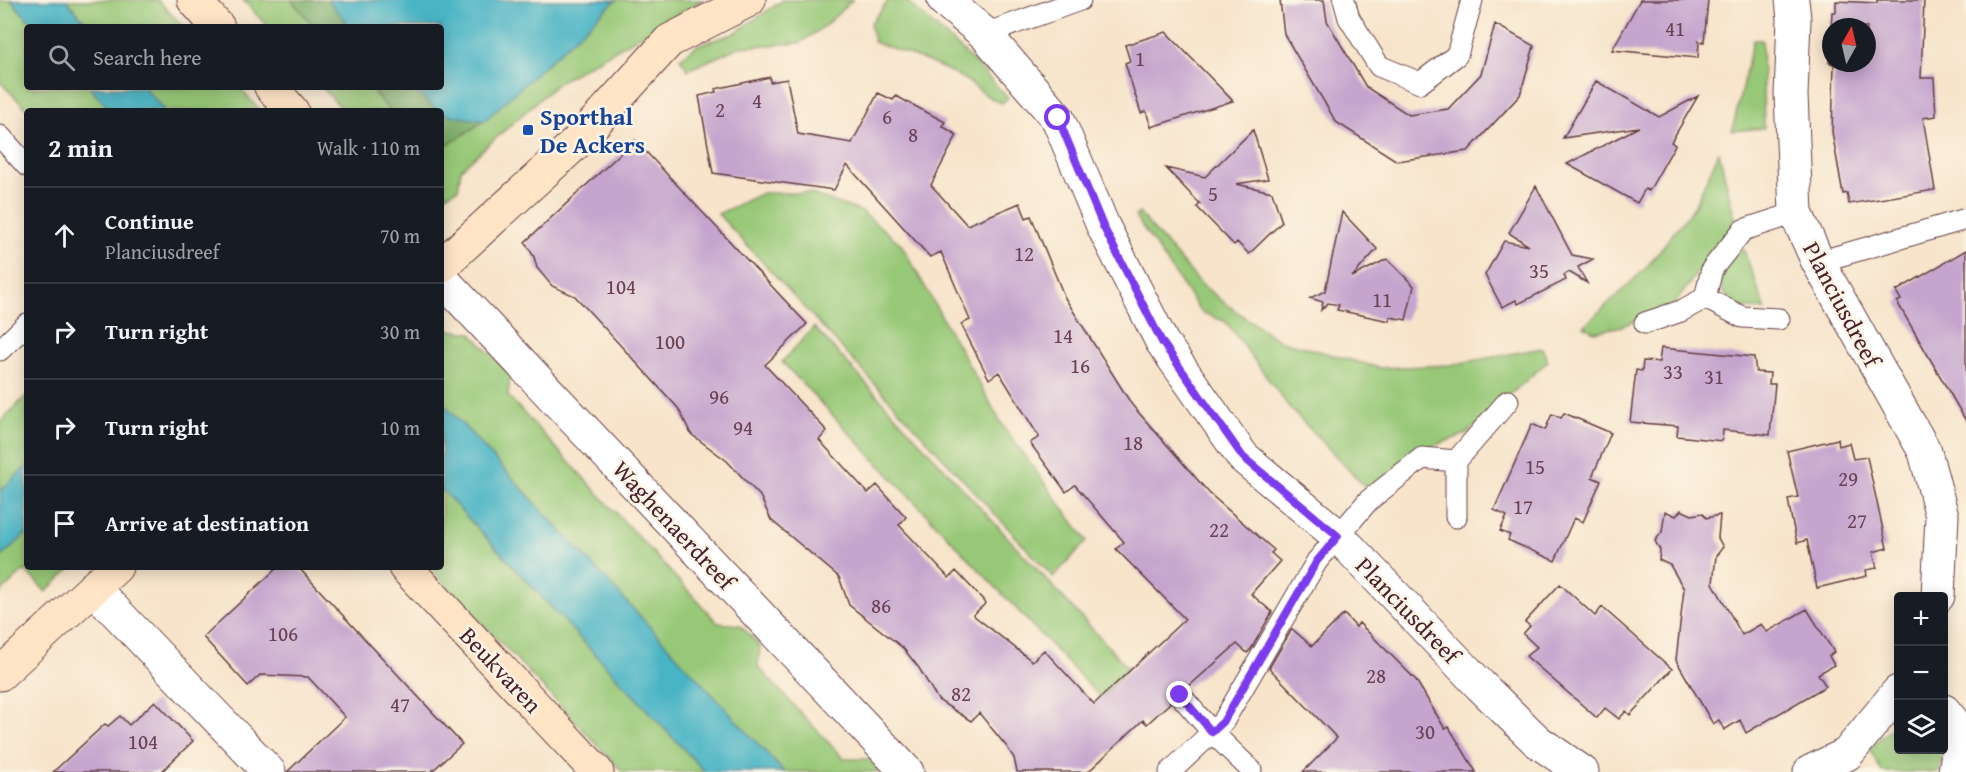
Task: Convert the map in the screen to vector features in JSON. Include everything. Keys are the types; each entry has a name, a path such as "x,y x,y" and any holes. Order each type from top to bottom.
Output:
{"street":[{"path":"194,0 215,24"},
{"path":"444,263 576,143 669,41 749,0"},
{"name":"Planciusdreef","path":"944,0 985,34 1058,118 1103,226 1162,342 1243,457 1338,536 1537,741 1582,772"},
{"name":"Planciusdreef","path":"1792,0 1794,19 1791,95 1796,213 1818,262 1925,452 1942,516 1938,592"},
{"path":"274,90 289,108"},
{"name":"Waghenaerdreef","path":"444,281 908,772"},
{"name":"Beukvaren","path":"408,570 597,772"},
{"path":"0,674 105,577 269,772"},
{"path":"1810,772 1847,754 1894,698"},
{"path":"1948,716 1961,732 1955,772"}],"lane":[{"path":"985,34 1080,0"},
{"path":"1344,0 1349,18 1379,66 1420,83 1458,55 1472,0"},
{"path":"0,136 24,163"},
{"path":"1646,323 1681,311 1705,298 1712,269 1743,230 1796,213"},
{"path":"1818,262 1966,219"},
{"path":"1705,298 1742,317 1779,319"},
{"path":"0,350 24,327"},
{"path":"1456,518 1456,461 1508,401"},
{"path":"1170,772 1223,722 1317,561 1368,501 1422,458 1456,461"},
{"path":"1180,695 1212,732 1251,770"}],"green space":[{"path":"0,0 11,0 32,24 24,24 24,90 92,90 108,108 26,108 0,82"},
{"path":"66,0 158,0 180,24 87,24"},
{"path":"243,0 291,0 312,24 265,24"},
{"path":"291,0 328,0 345,20 344,24 312,24"},
{"path":"616,0 703,0 559,82 461,169 458,189 444,196 444,142 449,144 484,121"},
{"path":"783,0 852,0 826,25 800,43 739,47 688,70 680,58 698,45 733,34"},
{"path":"889,0 905,0 964,52 1008,98 1002,103 996,101 951,72 874,42 870,24"},
{"path":"1753,40 1762,40 1764,128 1732,131"},
{"path":"147,90 242,90 258,108 162,108"},
{"path":"325,90 372,90 387,108 341,108"},
{"path":"372,90 415,90 434,108 387,108"},
{"path":"444,114 484,121 449,144 444,142"},
{"path":"1719,152 1735,220 1728,237 1707,259 1674,305 1622,326 1594,332 1584,326 1646,268 1694,207"},
{"path":"763,193 809,193 862,212 901,244 1003,426 1087,541 1053,577 718,214"},
{"path":"1139,213 1201,284 1278,340 1380,368 1450,365 1542,348 1548,361 1466,434 1419,451 1368,490 1289,407 1226,322 1201,312 1135,216"},
{"path":"1743,248 1766,310 1740,307 1729,299 1721,284 1724,268 1729,260"},
{"path":"814,327 1128,668 1101,698 782,362"},
{"path":"444,329 471,333 510,375 508,396 718,623 740,625 760,646 758,667 844,759 869,759 880,772 784,772 444,404"},
{"path":"24,398 24,469 0,491 0,422"},
{"path":"444,492 705,772 623,772 432,570 444,570"},
{"path":"24,536 25,570 0,593 0,558"},
{"path":"25,570 69,570 46,592"},
{"path":"1894,726 1894,754 1943,754 1939,772 1882,772 1869,748"}],"water":[{"path":"11,0 66,0 87,24 32,24"},
{"path":"328,0 616,0 484,121 444,114 444,108 435,108 415,90 444,90 444,24 344,24 345,20"},
{"path":"92,90 147,90 162,108 108,108"},
{"path":"444,404 784,772 705,772 444,492"},
{"path":"24,469 24,536 0,558 0,491"}],"building":[{"path":"1280,0 1324,0 1327,21 1366,87 1409,115 1448,109 1481,74 1495,24 1534,46 1520,95 1468,151 1397,161 1336,122 1284,34"},
{"path":"1640,0 1708,0 1704,42 1699,41 1698,58 1612,50"},
{"path":"1877,0 1924,0 1921,78 1934,78 1936,116 1923,118 1935,190 1849,204 1847,193 1843,194 1832,132 1834,72 1876,72 1876,18 1832,18 1832,12 1836,12 1836,1 1877,3"},
{"path":"1166,32 1233,101 1151,127 1146,111 1141,113 1125,63 1130,61 1125,45"},
{"path":"770,77 770,82 787,79 798,134 852,143 878,93 893,100 896,96 945,122 942,126 957,135 931,185 967,225 1020,203 1026,218 1031,216 1065,298 1132,405 1210,494 1274,550 1271,553 1280,561 1251,594 1272,612 1251,649 1247,653 1237,644 1189,686 1184,683 1172,685 1168,691 1170,703 1147,724 1143,720 1088,772 1017,772 1014,758 1007,747 979,713 971,721 938,700 919,668 903,648 849,605 839,577 771,520 760,496 727,461 691,434 678,408 575,296 552,286 537,268 534,257 525,242 635,140 807,324 765,365 827,431 819,440 868,493 877,485 906,517 899,525 949,578 956,571 986,603 973,615 1032,661 1044,650 1094,704 1185,619 1116,549 1124,542 1075,485 1066,492 1030,443 1039,437 999,372 989,379 961,324 970,320 941,252 930,257 847,165 834,190 713,173 699,96 716,92 715,89"},
{"path":"1596,81 1659,117 1698,96 1671,142 1675,145 1649,191 1645,189 1637,203 1567,164 1639,127 1563,138"},
{"path":"1253,130 1268,179 1236,184 1272,192 1282,222 1249,254 1237,242 1234,245 1197,207 1200,204 1166,168 1205,177"},
{"path":"1536,186 1572,255 1593,259 1578,267 1587,283 1569,272 1564,275 1566,280 1518,304 1516,300 1502,307 1485,275 1504,241 1529,246 1509,233"},
{"path":"1342,212 1377,249 1352,277 1387,259 1414,286 1406,320 1390,317 1390,321 1337,310 1339,305 1328,303 1321,310 1323,302 1310,298 1325,291"},
{"path":"1966,250 1966,421 1897,302 1901,300 1896,291"},
{"path":"1661,348 1754,357 1756,372 1770,373 1769,384 1775,384 1770,435 1723,430 1722,441 1677,436 1678,426 1630,422 1636,370 1642,371 1643,361 1659,362"},
{"path":"1564,413 1611,433 1592,477 1601,481 1583,522 1574,518 1555,561 1508,540 1510,535 1500,531 1507,516 1494,510 1532,424 1545,430 1552,414 1561,418"},
{"path":"1838,439 1839,446 1849,443 1853,459 1867,457 1887,548 1873,552 1877,568 1866,570 1867,576 1817,588 1807,540 1797,543 1792,521 1788,499 1798,497 1787,451"},
{"path":"1681,510 1692,515 1703,513 1706,518 1720,515 1718,538 1723,547 1716,556 1713,583 1742,635 1761,624 1767,632 1807,609 1834,652 1829,656 1834,665 1818,674 1826,686 1746,733 1740,720 1724,730 1719,720 1713,724 1676,660 1684,589 1670,565 1659,560 1660,550 1655,541 1662,532 1665,511 1676,516"},
{"path":"275,570 301,570 462,744 431,772 287,772 345,717 308,677 260,675 248,686 203,637"},
{"path":"1560,584 1595,616 1602,607 1672,669 1630,715 1626,711 1619,719 1605,708 1597,718 1526,656 1537,647 1523,634 1530,626 1525,622"},
{"path":"1344,614 1356,627 1359,623 1416,680 1445,729 1449,727 1476,772 1303,772 1337,738 1269,668 1292,629 1312,646"},
{"path":"155,701 193,741 161,772 53,772 105,724 108,726 120,716 129,725"}],"place":[{"name":"Sporthal De Ackers","path":"528,130"}],"route":[{"path":"1058,118 1103,226 1162,342 1243,457 1338,536 1317,561 1223,722 1212,732 1180,695"}]}
